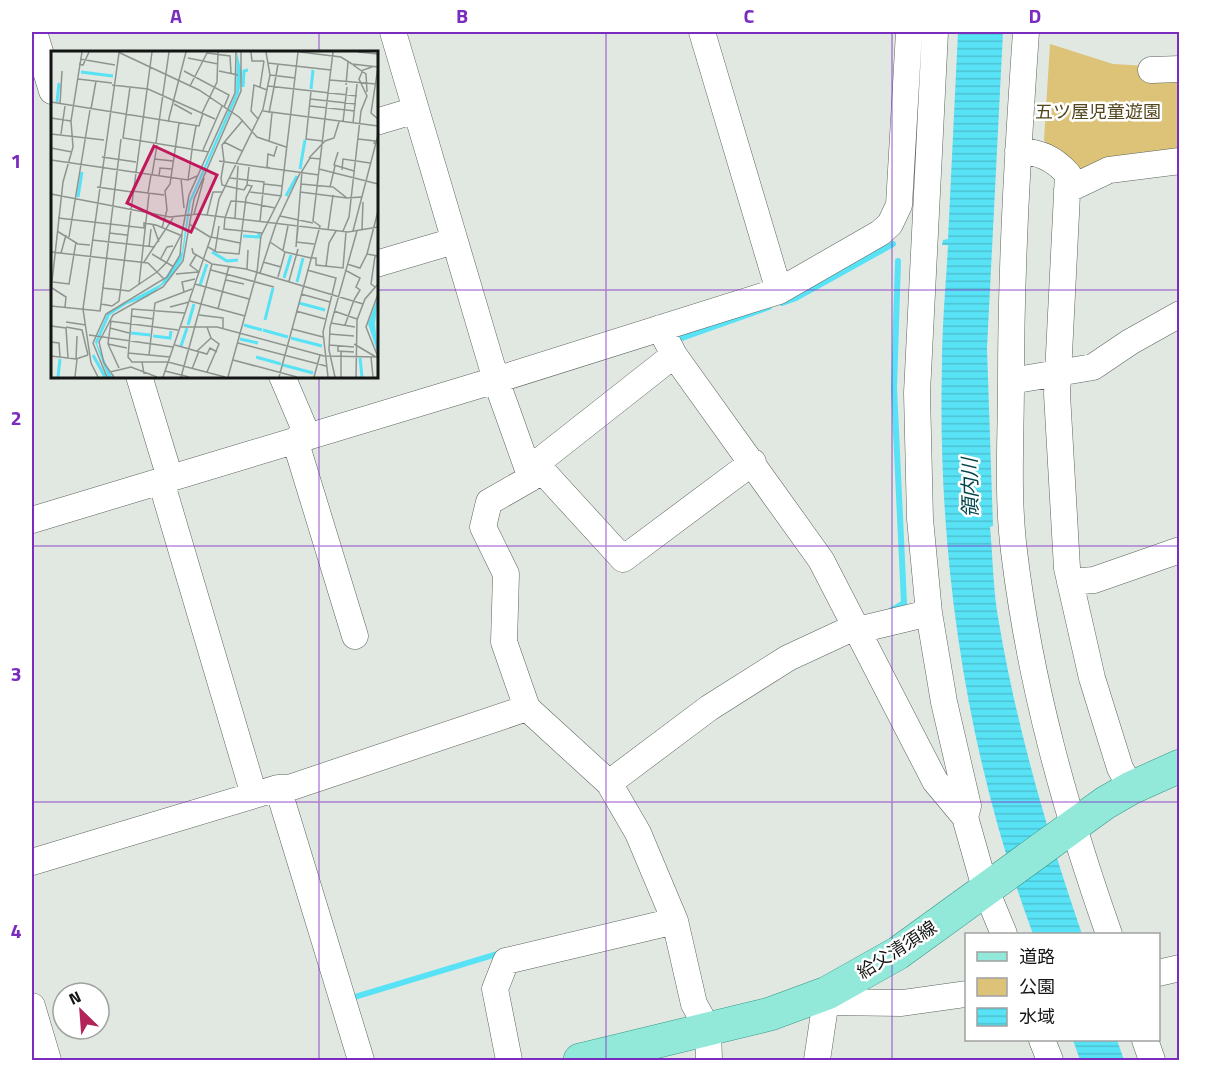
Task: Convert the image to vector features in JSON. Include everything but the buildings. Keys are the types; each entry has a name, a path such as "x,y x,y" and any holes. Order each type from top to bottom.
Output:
{"main road":[{"name":"給父清須線","path":"580,1060 709,1045 770,1014 827,998 898,953 990,885 1131,788 1179,766"}],"street":[{"path":"34,32 51,88"},
{"path":"52,32 58,51"},
{"path":"393,32 496,380 533,468 623,559 753,462"},
{"path":"702,32 786,288"},
{"path":"717,32 786,288"},
{"path":"32,520 496,380 786,288 890,224 898,205 909,32"},
{"path":"935,32 917,393 920,519 929,614 944,702 968,806 965,817"},
{"path":"1026,32 1018,151 1011,381 1009,490 1015,561 1046,734 1071,828 1109,933"},
{"path":"1151,70 1179,69"},
{"path":"378,121 416,110"},
{"path":"1018,151 1035,152 1054,160 1068,174 1066,261 1058,375 1063,520 1070,582 1092,678 1120,768 1131,788"},
{"path":"1067,190 1109,170 1179,161"},
{"path":"378,263 454,241"},
{"path":"1011,381 1058,375 1093,367 1130,342 1179,314"},
{"path":"660,328 674,355 753,462 821,560 935,781 965,817 990,885 1004,933"},
{"path":"674,355 533,468 531,478 489,502 483,527 506,574 504,642 527,708 609,783 638,833 675,921 694,1004 709,1045"},
{"path":"140,378 165,480 258,794 343,1060"},
{"path":"155,378 165,480"},
{"path":"283,378 355,636"},
{"path":"1070,582 1094,580 1179,550"},
{"path":"609,783 709,708 788,658 857,628 929,614"},
{"path":"32,862 258,794 289,788 527,708"},
{"path":"258,794 361,1060"},
{"path":"509,1060 495,989 506,961 675,921"},
{"path":"1160,973 1179,968"},
{"path":"817,1060 827,998 902,1003 965,994"},
{"path":"32,1006 48,1060"},
{"path":"1042,1041 1050,1060"},
{"path":"1145,1041 1152,1060"}],"green space":[{"name":"五ツ屋児童遊園","path":"1050,44 1113,64 1148,66 1179,74 1179,153 1076,174 1044,140"}],"water":[{"name":"領内川","path":"958,32 1003,32 987,348 993,526 990,527 994,587 1006,662 1024,741 1057,858 1082,933 1033,933 1010,866 973,725 960,653 945,508 942,436 943,334 948,245 942,245 943,240 948,239"},
{"path":"1073,1041 1117,1041 1124,1060 1080,1060"}],"waterway":[{"path":"782,303 796,298 893,244"},
{"path":"890,611 904,603 894,388 898,261"},
{"path":"679,339 769,307"},
{"path":"348,999 497,954"}]}
